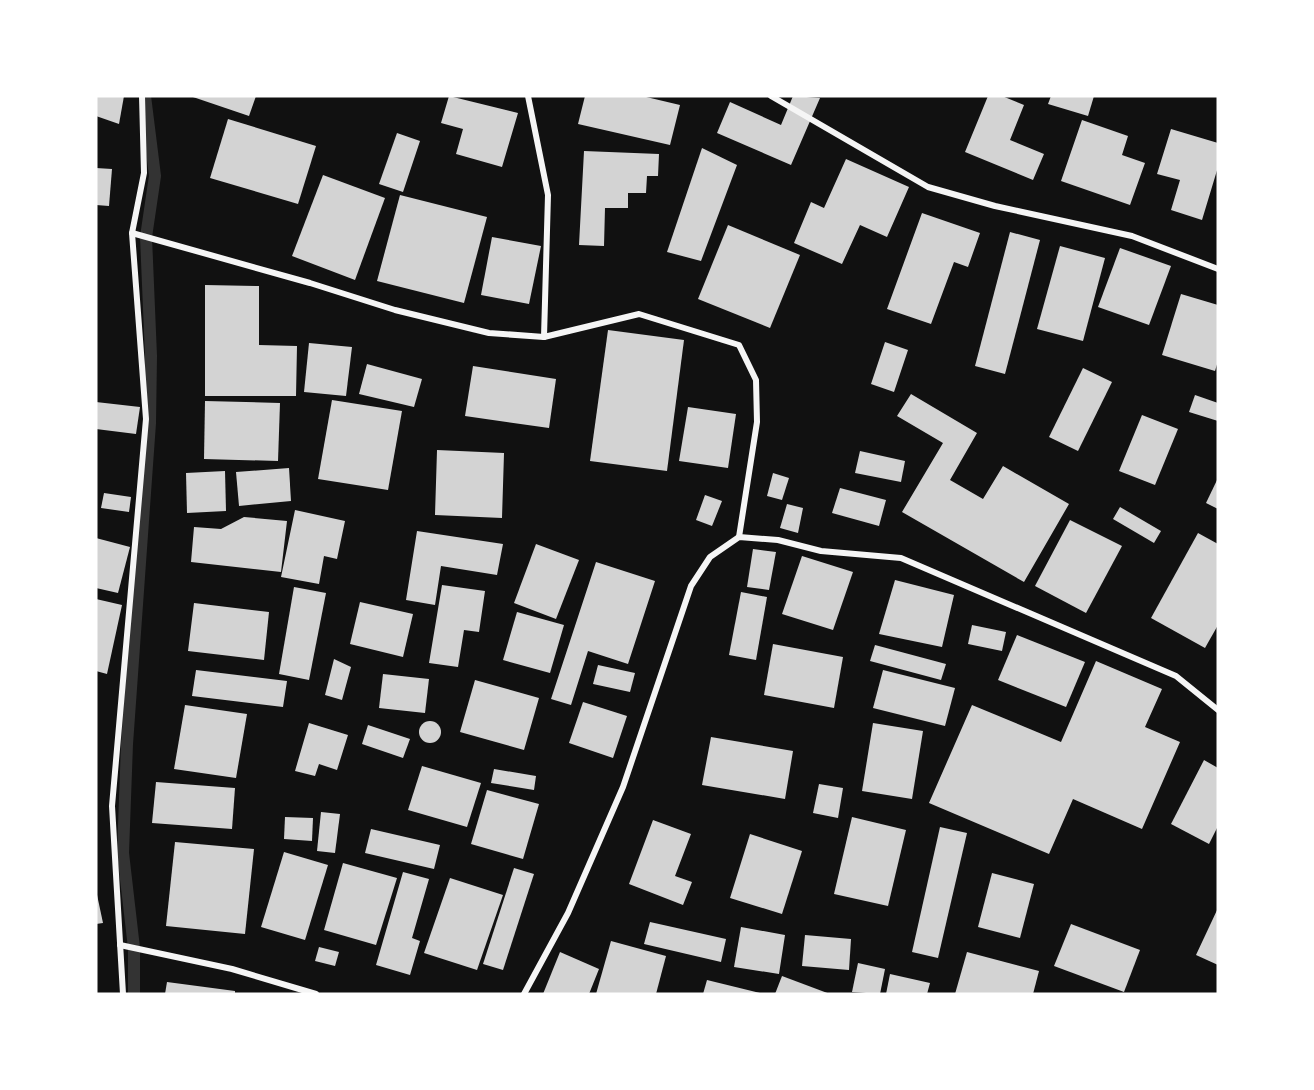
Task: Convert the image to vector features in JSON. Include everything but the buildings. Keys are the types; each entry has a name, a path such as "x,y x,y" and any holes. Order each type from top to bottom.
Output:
{"street":[{"path":"123,994 112,806 146,419 132,233 144,173 142,96"},
{"path":"528,96 548,195 544,337"},
{"path":"771,96 928,187 995,206 1132,236 1218,269"},
{"path":"132,233 395,310 489,333 544,337 639,314 739,345 756,380 757,422 739,537"},
{"path":"524,994 568,913 623,787 691,586 710,557 739,537 778,540 821,550 900,558 1176,676 1218,710"},
{"path":"120,945 232,969 316,994"}],"waterway":[{"path":"134,994 134,948 123,853 127,744 150,423 151,356 146,237 155,176 145,96"}]}
